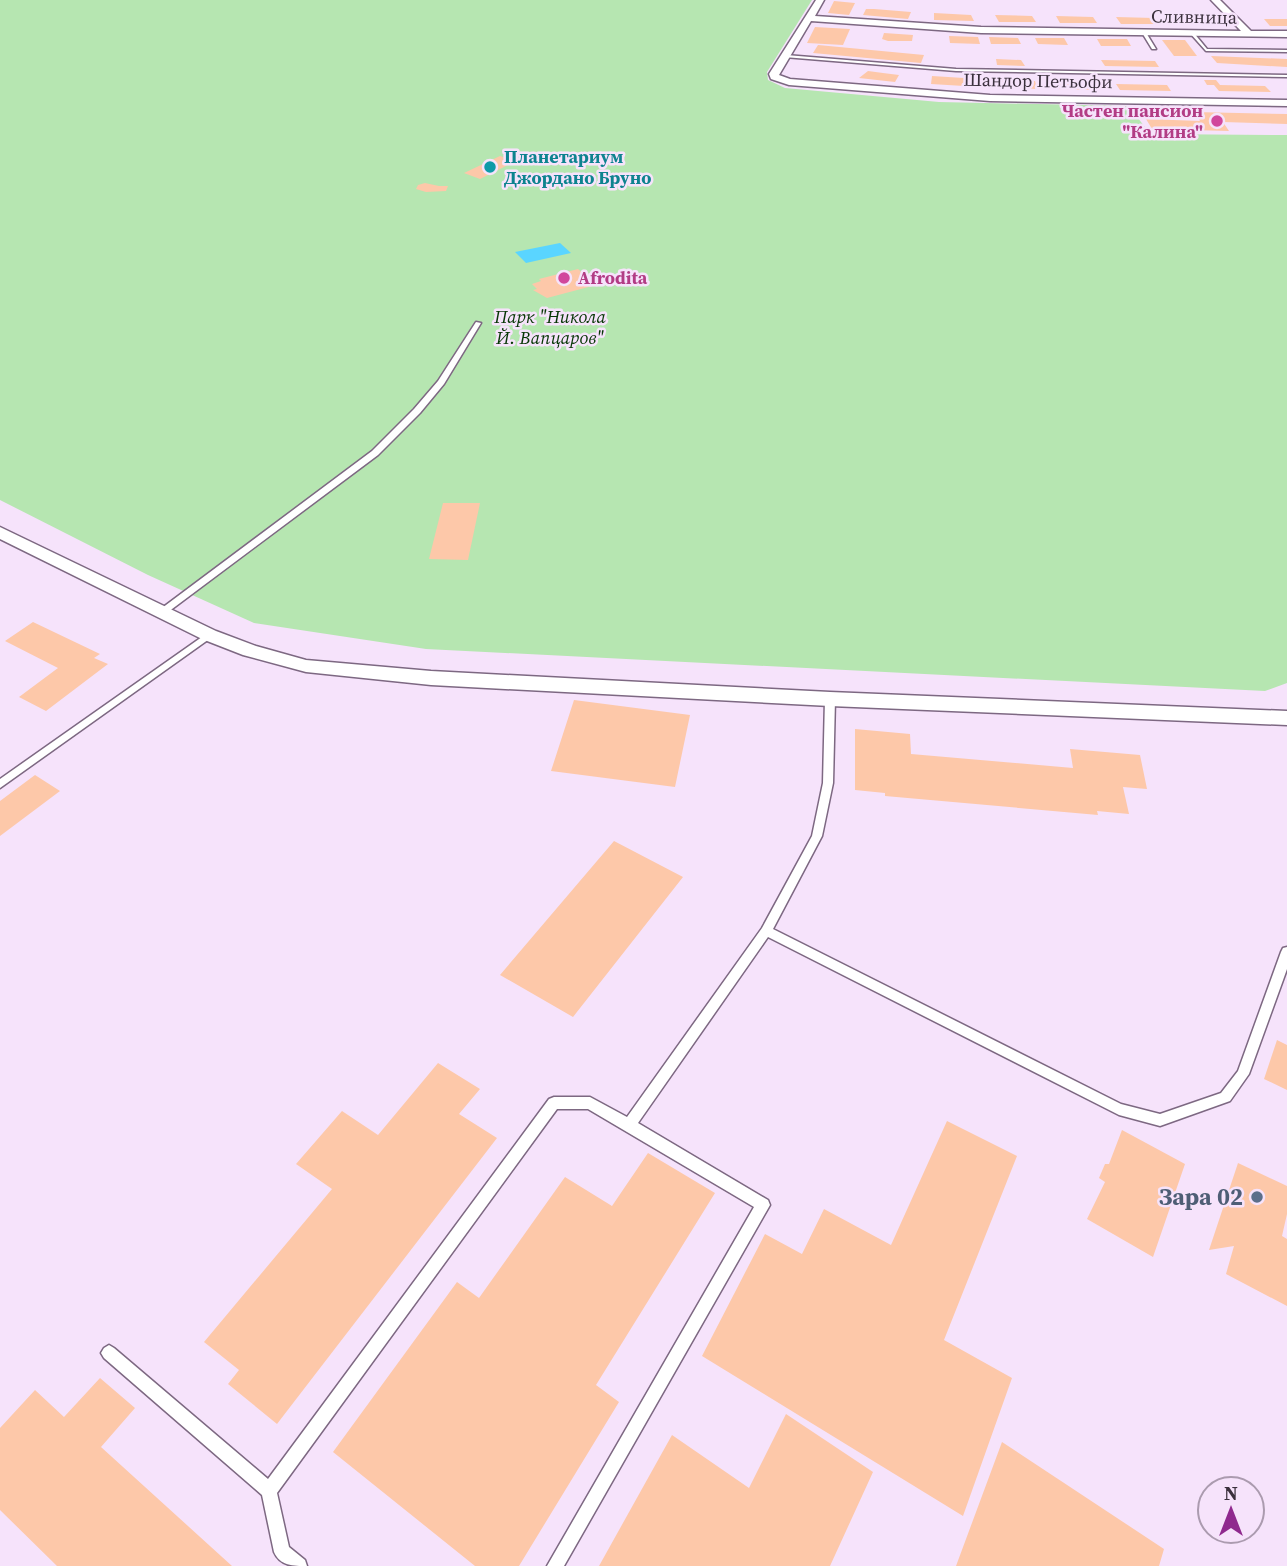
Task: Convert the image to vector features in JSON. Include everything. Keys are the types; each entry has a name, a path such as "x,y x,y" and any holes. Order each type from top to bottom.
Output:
{"street":[{"path":"786,55 820,0"},
{"path":"1215,0 1248,33"},
{"name":"Сливница","path":"807,18 942,29 1287,34"},
{"name":"Шандор Петьофи","path":"786,55 774,77 789,82 990,98 1287,103"},
{"path":"0,532 209,635 306,666 356,672 830,699 1287,718"}],"lane":[{"path":"1143,32 1154,48"},
{"path":"1191,33 1206,50 1287,51"},
{"path":"786,55 956,70 1287,76"},
{"path":"161,613 375,453 417,411 441,382 478,323"},
{"path":"0,784 209,635"},
{"path":"629,1125 766,931 817,836 828,783 830,699"},
{"path":"766,931 1119,1109 1160,1120 1226,1097 1243,1074 1287,952"},
{"path":"269,1492 554,1103 590,1103 762,1205 555,1566"},
{"path":"109,1353 269,1492 282,1552 299,1566"}],"green space":[{"name":"Парк \"Никола Й. Вапцаров\"","path":"0,0 812,0 767,72 768,80 785,88 939,102 1129,106 1150,134 1287,135 1287,683 1265,691 426,649 254,623 148,575 0,500"}],"water":[{"path":"560,243 571,253 526,263 515,252"}],"building":[{"path":"834,1 855,3 849,15 828,13"},
{"path":"866,9 911,12 908,19 863,15"},
{"path":"934,13 971,15 974,21 934,20"},
{"path":"995,15 1032,16 1036,22 999,22"},
{"path":"1056,16 1093,17 1097,23 1060,23"},
{"path":"1116,17 1154,18 1159,24 1121,24"},
{"path":"1178,17 1216,18 1221,25 1183,24"},
{"path":"1264,19 1287,19 1287,26 1270,26"},
{"path":"815,27 850,29 843,45 807,43"},
{"path":"884,33 913,35 912,41 888,41 882,39"},
{"path":"949,36 978,37 980,44 950,43"},
{"path":"989,37 1018,38 1021,44 991,44"},
{"path":"1035,38 1064,38 1068,45 1038,44"},
{"path":"1097,39 1127,39 1131,46 1101,46"},
{"path":"1162,40 1185,40 1197,56 1174,56"},
{"path":"818,45 924,55 921,63 813,53"},
{"path":"1211,56 1287,59 1287,67 1217,63"},
{"path":"996,59 1021,60 1025,66 997,65"},
{"path":"1101,60 1155,61 1159,67 1105,66"},
{"path":"868,71 899,75 895,82 859,78"},
{"path":"932,76 964,78 964,86 931,84"},
{"path":"1001,80 1035,81 1037,89 1004,87"},
{"path":"1204,80 1216,80 1220,85 1265,86 1271,92 1219,91 1214,85 1207,85"},
{"path":"1053,83 1104,84 1108,90 1056,89"},
{"path":"1116,84 1167,85 1171,91 1120,90"},
{"name":"Частен пансион \"Калина\"","path":"1194,112 1287,114 1287,124 1223,122 1229,131 1152,129 1146,119 1200,121"},
{"name":"Планетариум Джордано Бруно","path":"500,156 516,161 480,179 464,173"},
{"path":"425,183 448,186 446,191 426,192 416,189 418,185"},
{"path":"578,269 596,285 547,298 533,290 537,289 532,284 541,281 539,279"},
{"path":"443,503 480,503 468,560 429,559"},
{"path":"33,622 100,654 94,658 108,664 46,711 19,697 58,668 5,641"},
{"path":"574,700 690,715 675,787 551,771"},
{"path":"855,729 910,734 911,754 1073,768 1070,749 1140,755 1147,789 1123,787 1129,814 1097,811 1098,815 885,796 885,793 855,790"},
{"path":"35,775 60,791 0,836 0,801"},
{"path":"614,841 683,877 573,1017 500,975"},
{"path":"1277,1040 1287,1045 1287,1090 1264,1079"},
{"path":"438,1063 480,1089 459,1114 497,1138 277,1424 228,1384 239,1370 204,1342 332,1189 296,1164 342,1111 378,1135"},
{"path":"947,1121 1017,1156 944,1340 1012,1378 963,1516 702,1356 765,1234 802,1254 824,1209 891,1245"},
{"path":"1122,1130 1185,1164 1153,1257 1087,1219 1105,1182 1099,1178 1105,1164 1109,1164"},
{"path":"648,1153 715,1193 596,1385 619,1402 519,1566 475,1566 333,1452 457,1282 479,1298 565,1177 612,1206"},
{"name":"Зара 02","path":"1238,1163 1287,1186 1287,1214 1282,1236 1287,1239 1287,1306 1226,1274 1234,1246 1209,1250"},
{"path":"100,1378 135,1408 101,1447 232,1566 57,1566 0,1510 0,1428 35,1390 64,1417"},
{"path":"786,1414 873,1472 830,1566 599,1566 672,1435 749,1488"},
{"path":"1002,1442 1164,1549 1159,1566 956,1566"}],"place":[{"name":"Частен пансион \"Калина\"","path":"1217,121"},
{"name":"Планетариум Джордано Бруно","path":"490,167"},
{"name":"Afrodita","path":"564,278"},
{"name":"Зара 02","path":"1257,1197"}]}
